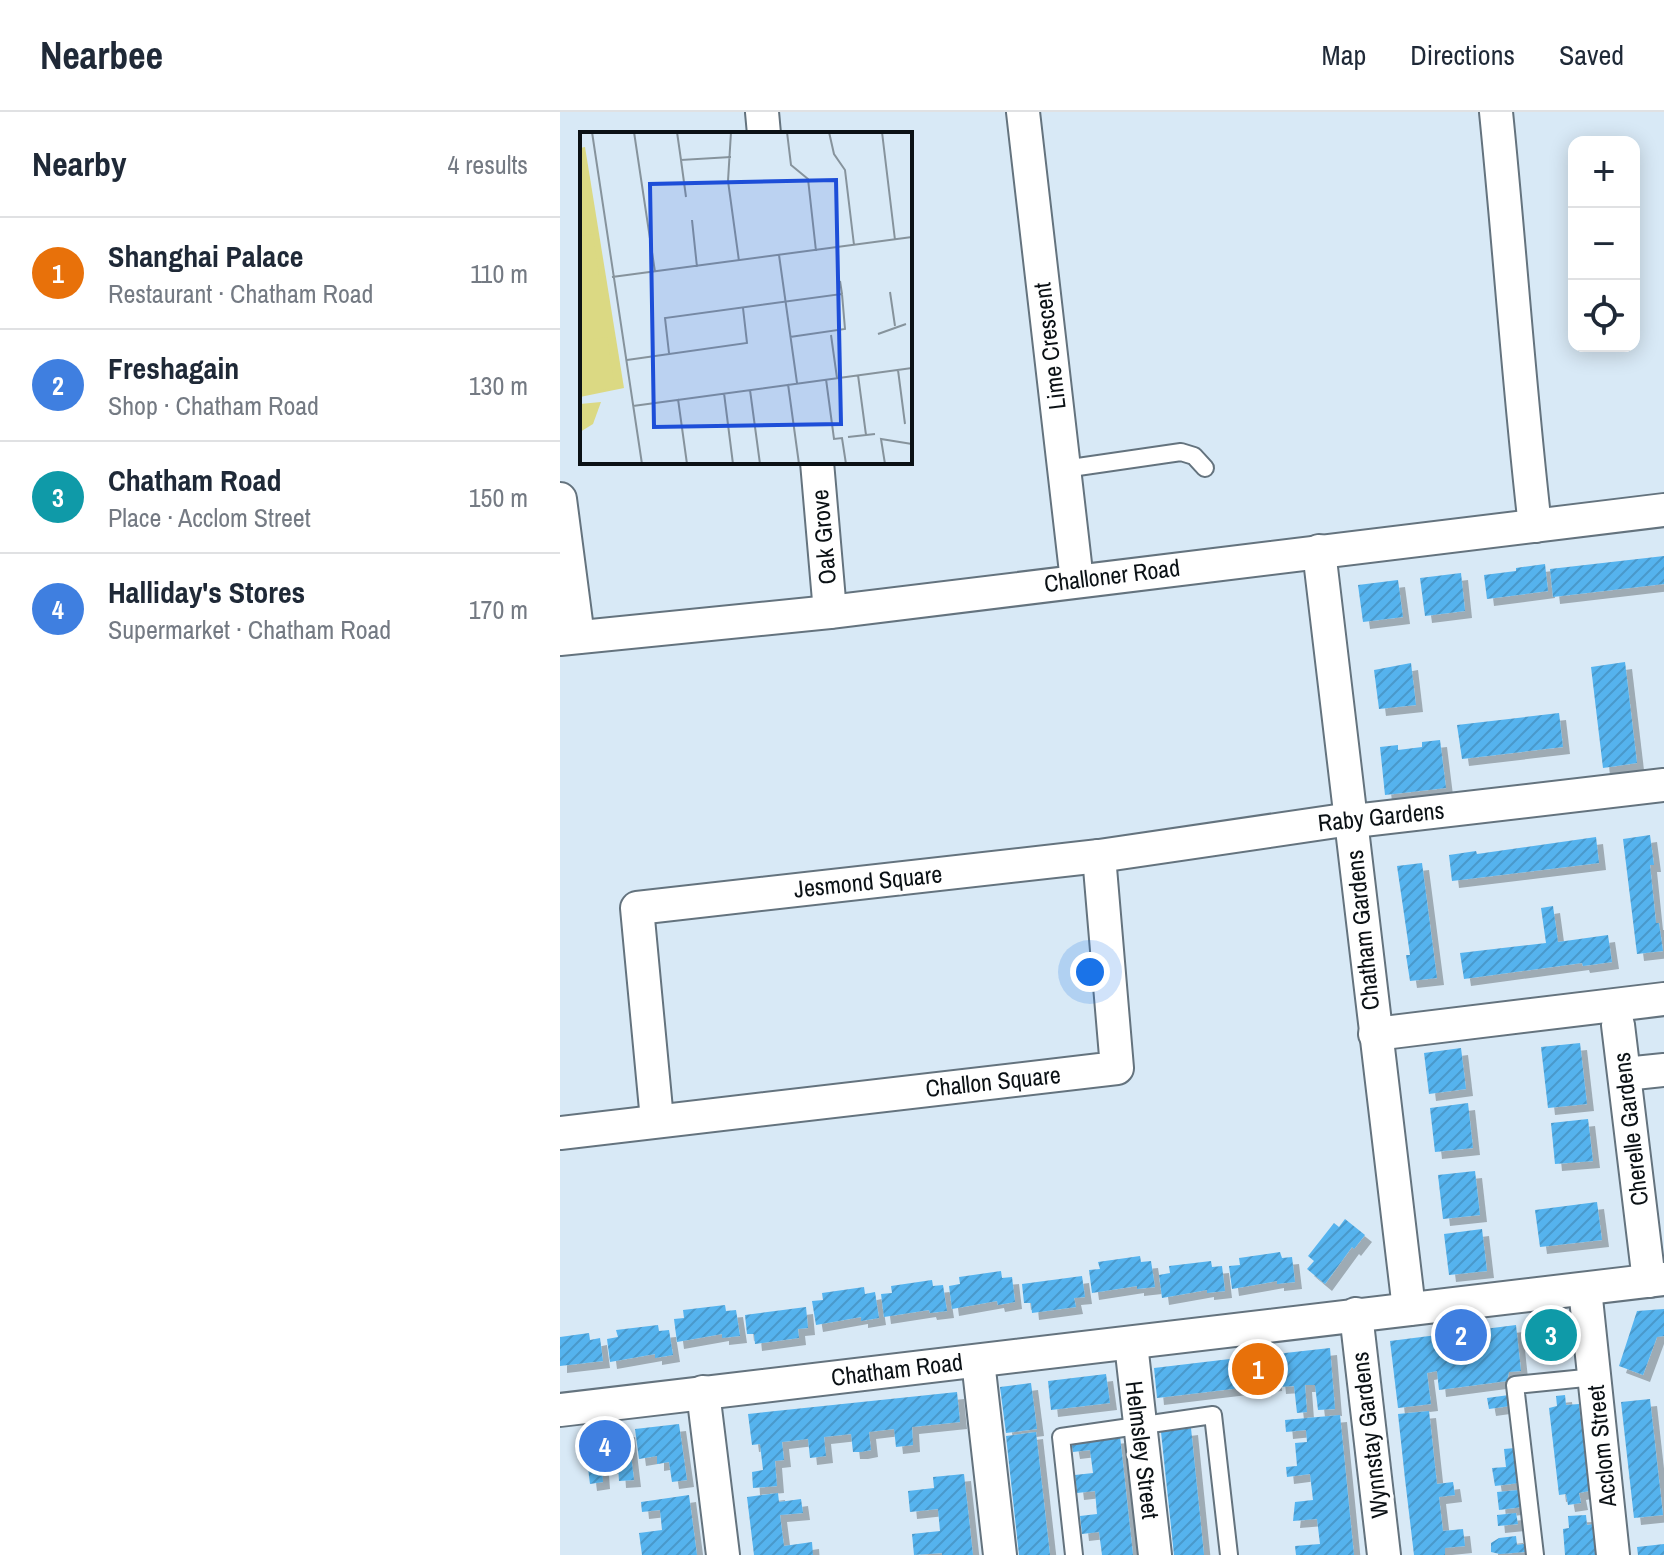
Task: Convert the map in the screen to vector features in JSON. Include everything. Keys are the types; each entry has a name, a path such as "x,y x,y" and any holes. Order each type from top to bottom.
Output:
{"street":[{"path":"762,112 764,132"},
{"name":"Lime Crescent","path":"1023,112 1077,581"},
{"path":"1496,112 1521,404 1535,526"},
{"name":"Oak Grove","path":"817,464 830,612"},
{"path":"560,499 569,638"},
{"name":"Challoner Road","path":"569,638 830,612 1664,510"},
{"name":"Chatham Gardens","path":"1319,551 1409,1309"},
{"name":"Raby Gardens","path":"1099,856 1351,821 1664,785"},
{"name":"Jesmond Square","path":"657,1120 637,908 1099,856"},
{"name":"Challon Square","path":"560,1133 1117,1068 1099,856"},
{"path":"1375,1034 1664,999"},
{"name":"Cherelle Gardens","path":"1618,1025 1657,1280"},
{"path":"1625,1074 1664,1070"},
{"name":"Chatham Road","path":"560,1410 1657,1280"},
{"name":"Acclom Street","path":"1585,1289 1613,1555"},
{"name":"Wynnstay Gardens","path":"1356,1314 1384,1555"},
{"name":"Helmsley Street","path":"1131,1344 1155,1555"},
{"path":"978,1361 1000,1555"},
{"path":"703,1392 723,1555"}],"lane":[{"path":"1064,469 1181,452 1194,456 1205,468"},
{"path":"1535,1555 1515,1385 1595,1377"},
{"path":"1074,1555 1061,1437 1213,1415 1229,1555"}],"building":[{"path":"1664,556 1664,584 1553,597 1550,569"},
{"path":"1545,564 1548,591 1487,599 1484,575"},
{"path":"1461,573 1465,611 1425,616 1420,578"},
{"path":"1398,580 1403,617 1363,622 1358,585"},
{"path":"1625,662 1637,763 1603,768 1591,667"},
{"path":"1411,663 1416,705 1379,709 1374,670"},
{"path":"1559,713 1563,747 1462,759 1457,725"},
{"path":"1440,740 1446,788 1385,795 1380,747 1398,745 1398,750 1422,747 1422,742"},
{"path":"1650,835 1656,923 1659,923 1663,951 1637,954 1623,839"},
{"path":"1596,837 1599,863 1452,881 1449,855 1476,851 1477,854"},
{"path":"1422,863 1437,978 1410,981 1406,955 1410,955 1397,866"},
{"path":"1553,906 1558,942 1608,935 1612,962 1583,966 1582,963 1464,979 1460,953 1546,943 1541,908"},
{"path":"1580,1043 1587,1104 1548,1108 1541,1047"},
{"path":"1461,1048 1466,1089 1429,1094 1424,1053"},
{"path":"1468,1103 1473,1148 1435,1152 1430,1108"},
{"path":"1588,1119 1593,1161 1555,1164 1551,1123"},
{"path":"1475,1171 1480,1215 1443,1219 1438,1175"},
{"path":"1597,1202 1602,1240 1540,1247 1535,1210"},
{"path":"1345,1219 1365,1235 1354,1249 1352,1247 1325,1284 1307,1269 1314,1261 1308,1256 1334,1223 1339,1227"},
{"path":"1482,1229 1487,1271 1449,1275 1444,1234"},
{"path":"1280,1252 1282,1258 1292,1257 1295,1282 1277,1284 1277,1281 1232,1289 1229,1266 1240,1265 1239,1258"},
{"path":"1140,1256 1141,1262 1151,1261 1155,1287 1137,1289 1137,1286 1092,1293 1089,1270 1100,1269 1098,1262"},
{"path":"1211,1261 1212,1267 1222,1266 1225,1291 1207,1293 1207,1290 1162,1298 1159,1275 1170,1273 1169,1266"},
{"path":"1001,1271 1002,1278 1012,1277 1015,1302 998,1305 997,1301 952,1309 949,1286 960,1284 959,1277"},
{"path":"1082,1276 1085,1297 1074,1298 1076,1307 1032,1313 1031,1303 1024,1303 1022,1284"},
{"path":"932,1280 933,1286 943,1285 947,1311 930,1313 929,1310 884,1317 881,1294 892,1293 891,1286"},
{"path":"864,1287 865,1294 875,1292 879,1318 861,1321 861,1317 816,1325 812,1301 823,1300 822,1293"},
{"path":"725,1305 726,1311 736,1310 740,1336 722,1338 722,1334 677,1342 674,1319 684,1318 683,1310"},
{"path":"806,1307 808,1328 798,1329 799,1338 755,1344 754,1334 747,1334 745,1315"},
{"path":"1664,1309 1664,1336 1657,1337 1643,1375 1619,1366 1637,1311"},
{"path":"1565,1321 1567,1346 1538,1349 1535,1324"},
{"path":"658,1325 659,1331 669,1330 673,1355 655,1358 655,1354 610,1362 607,1339 618,1337 616,1330"},
{"path":"1516,1325 1521,1371 1509,1372 1507,1381 1439,1390 1437,1371 1427,1373 1431,1404 1398,1408 1390,1341"},
{"path":"589,1333 590,1340 600,1338 603,1361 560,1366 560,1337"},
{"path":"1330,1348 1335,1409 1318,1410 1315,1385 1305,1385 1307,1412 1297,1413 1294,1386 1279,1387 1276,1354"},
{"path":"1272,1354 1275,1384 1157,1398 1154,1368"},
{"path":"1106,1374 1110,1403 1051,1410 1048,1381"},
{"path":"1031,1383 1037,1429 1006,1433 1000,1387"},
{"path":"957,1392 960,1422 912,1427 913,1445 896,1447 894,1429 869,1432 871,1450 861,1452 853,1452 851,1434 824,1437 826,1456 810,1458 808,1439 782,1442 784,1460 775,1461 777,1486 753,1488 752,1472 763,1470 760,1444 752,1445 748,1414"},
{"path":"1509,1395 1510,1406 1489,1409 1487,1398"},
{"path":"1565,1395 1566,1405 1579,1404 1589,1491 1579,1493 1581,1503 1568,1505 1566,1494 1559,1495 1549,1408 1557,1406 1556,1396"},
{"path":"1650,1399 1663,1515 1634,1518 1621,1402"},
{"path":"1429,1411 1437,1484 1453,1482 1455,1495 1439,1497 1443,1531 1463,1529 1465,1546 1445,1548 1445,1555 1414,1555 1405,1479 1398,1414"},
{"path":"1340,1415 1354,1555 1296,1555 1295,1546 1320,1544 1317,1519 1293,1521 1295,1502 1313,1500 1310,1474 1287,1477 1286,1467 1297,1466 1295,1443 1307,1442 1306,1430 1286,1432 1285,1420"},
{"path":"679,1424 687,1480 672,1482 669,1462 657,1464 657,1456 639,1459 635,1429"},
{"path":"1191,1428 1204,1555 1174,1555 1161,1432"},
{"path":"628,1430 634,1480 619,1481 618,1466 602,1468 603,1482 590,1484 584,1436"},
{"path":"1036,1432 1050,1555 1019,1555 1006,1436"},
{"path":"1120,1436 1133,1555 1102,1555 1099,1532 1082,1534 1080,1516 1097,1514 1095,1491 1077,1493 1075,1475 1093,1473 1090,1450 1073,1452 1071,1441"},
{"path":"1515,1448 1519,1483 1495,1486 1492,1468 1506,1467 1504,1449"},
{"path":"964,1474 973,1555 914,1555 912,1534 940,1531 938,1509 910,1512 908,1491 934,1488 933,1477"},
{"path":"1520,1490 1522,1507 1499,1510 1497,1492"},
{"path":"778,1493 779,1502 801,1499 803,1513 780,1515 784,1546 812,1542 813,1555 754,1555 747,1497"},
{"path":"689,1495 697,1555 642,1555 639,1533 662,1530 660,1510 642,1512 641,1502"},
{"path":"1516,1513 1518,1524 1498,1526 1497,1515"},
{"path":"1586,1515 1587,1525 1593,1524 1596,1555 1565,1555 1563,1529 1569,1528 1568,1516"},
{"path":"1516,1536 1517,1545 1524,1544 1525,1552 1491,1552 1491,1543 1499,1538"},
{"path":"1664,1544 1664,1555 1638,1555 1637,1547"}],"place":[{"name":"Freshagain","path":"1461,1335"},
{"name":"Chatham Road","path":"1551,1335"},
{"name":"Shanghai Palace","path":"1258,1369"},
{"name":"Halliday's Stores","path":"605,1446"}]}
